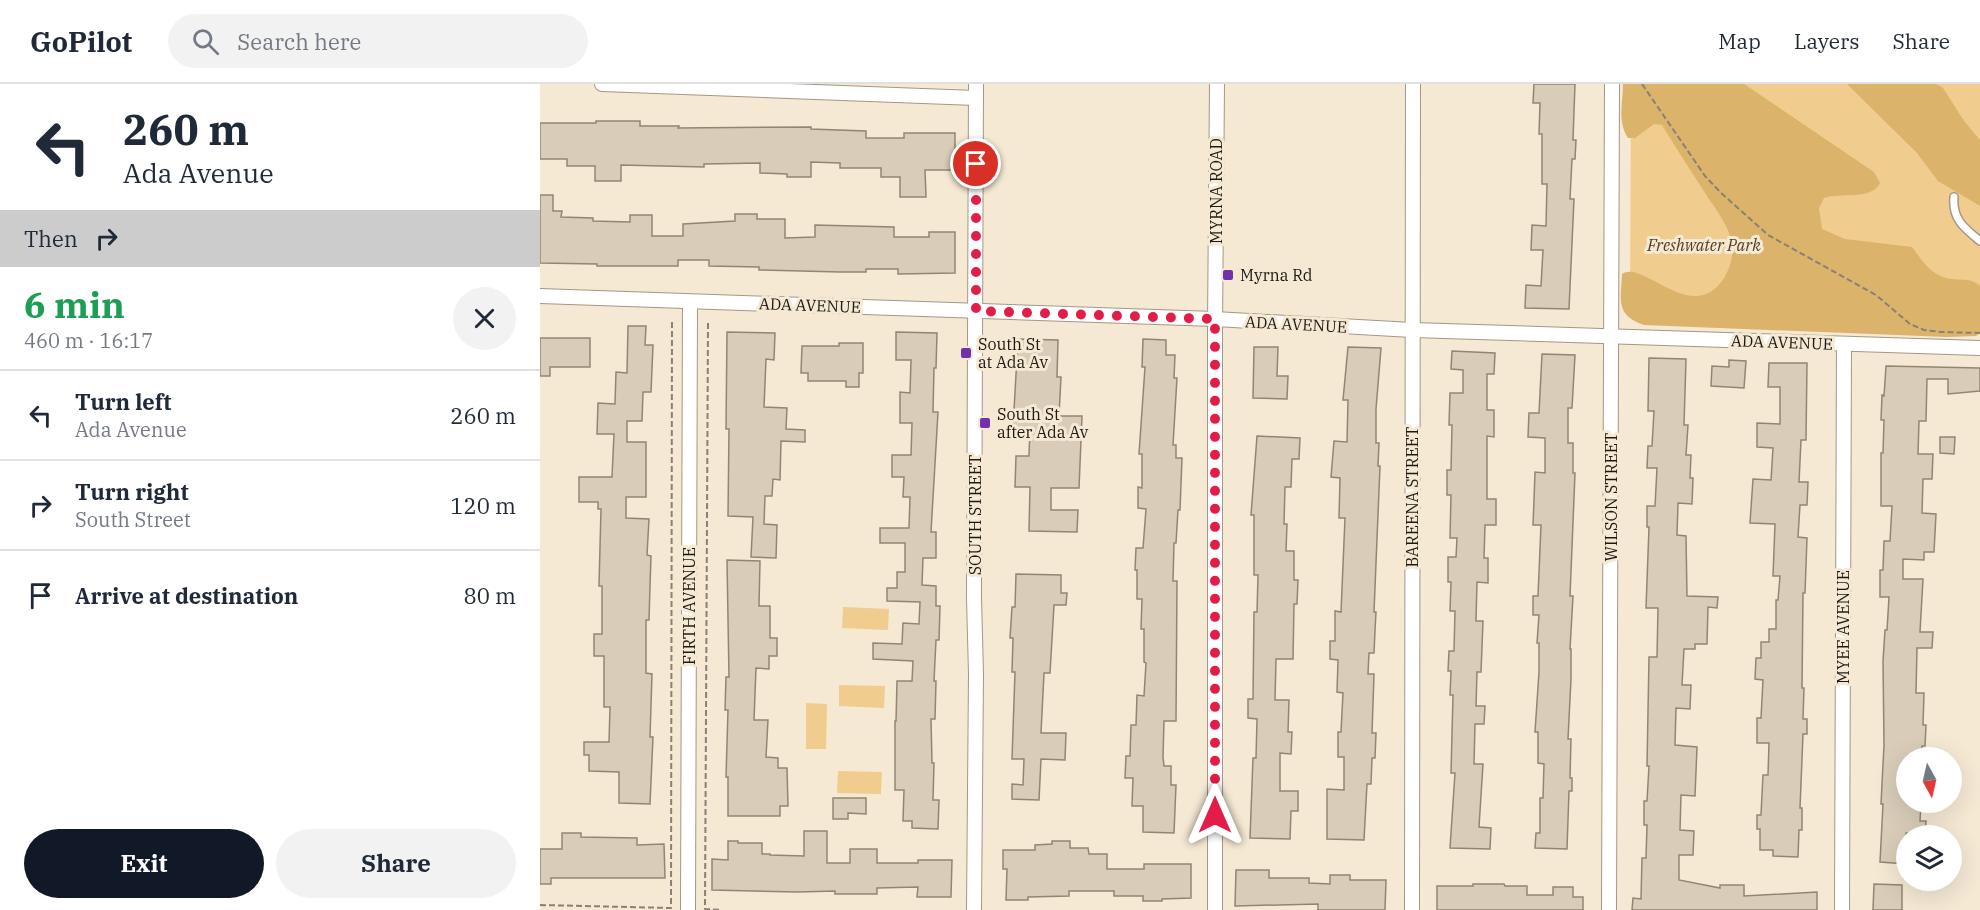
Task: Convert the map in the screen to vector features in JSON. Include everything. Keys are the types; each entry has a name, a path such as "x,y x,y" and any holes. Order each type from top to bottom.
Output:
{"street":[{"path":"602,84 976,91"},
{"name":"MYRNA ROAD","path":"1215,910 1217,84"},
{"name":"BAREENA STREET","path":"1412,910 1413,84"},
{"name":"WILSON STREET","path":"1609,910 1612,84"},
{"name":"SOUTH STREET","path":"974,910 976,91"},
{"name":"ADA AVENUE","path":"540,297 1215,319 1412,330 1980,348"},
{"name":"FIRTH AVENUE","path":"688,910 690,302"},
{"name":"MYEE AVENUE","path":"1842,910 1844,345"}],"lane":[{"path":"1954,197 1955,212 1960,224 1980,241"}],"path":[{"path":"1641,84 1705,176 1768,235 1876,295 1910,324 1924,330 1980,333"},
{"path":"540,905 671,908 672,322"},
{"path":"708,323 705,909 722,910"}],"green space":[{"name":"Freshwater Park","path":"1631,84 1980,84 1980,328 1630,310"},
{"path":"843,607 889,609 888,630 842,628"},
{"path":"839,685 885,686 884,708 839,706"},
{"path":"806,703 827,704 826,749 806,749"},
{"path":"838,771 882,772 881,794 837,793"}],"shaded area":[{"path":"1623,84 1744,84 1874,172 1880,183 1876,189 1863,194 1824,198 1819,208 1822,229 1845,239 1912,247 1926,265 1938,275 1976,283 1980,286 1980,333 1976,336 1947,337 1644,325 1635,321 1628,316 1622,306 1622,274 1631,272 1642,275 1669,289 1698,296 1712,291 1724,278 1731,261 1732,248 1731,237 1723,220 1662,125 1654,124 1635,138 1628,138 1621,112"},
{"path":"1847,84 1936,84 1943,88 1964,121 1980,140 1980,206 1938,181 1917,153"}],"building":[{"path":"1534,84 1575,84 1573,140 1576,140 1575,159 1572,159 1570,199 1574,199 1569,309 1525,308 1526,285 1541,286 1543,250 1531,250 1532,225 1546,226 1547,184 1542,184 1540,103 1533,103"},
{"path":"596,121 640,121 640,126 679,126 678,128 811,127 811,129 866,131 866,138 904,138 904,133 955,133 955,170 925,170 926,197 900,197 900,177 881,177 881,168 840,168 840,163 811,162 811,177 787,177 787,174 760,173 760,163 704,164 704,167 621,165 621,181 595,181 595,166 567,166 567,159 540,159 540,123 596,123"},
{"path":"540,195 553,195 553,211 562,211 561,217 630,222 630,215 652,215 652,236 683,236 683,224 735,221 735,214 757,214 757,219 785,219 785,238 815,237 815,225 894,227 894,237 929,237 929,232 955,232 955,273 898,274 898,269 866,269 866,272 759,270 759,267 709,266 709,260 678,260 678,266 540,263"},
{"path":"628,326 646,326 645,345 653,345 651,392 643,392 642,421 627,421 627,442 646,442 646,497 626,497 626,518 649,519 647,555 651,556 649,620 646,620 646,673 652,674 650,737 653,737 650,804 619,803 619,772 589,771 589,755 584,755 584,742 609,742 610,707 604,707 604,656 594,656 594,634 602,634 602,586 599,586 601,509 598,509 598,502 579,502 579,477 612,477 614,434 597,434 598,403 615,404 616,372 627,373"},
{"path":"727,332 775,333 774,360 766,359 764,407 787,408 786,429 805,430 805,442 781,441 780,480 773,479 772,496 765,496 764,524 777,525 776,558 751,557 753,517 728,516"},
{"path":"896,332 937,333 933,412 938,412 931,532 936,532 936,558 923,558 922,585 936,586 936,606 940,606 934,681 936,681 935,719 931,719 932,763 934,763 933,800 939,800 938,829 912,828 912,821 903,821 904,790 895,790 897,681 912,681 913,661 873,659 873,643 902,644 903,623 919,624 920,602 887,601 887,588 897,588 897,572 905,572 905,543 880,543 880,528 909,528 910,497 903,497 904,477 892,477 892,455 911,455 912,423 900,423 900,392 910,393 911,360 896,360"},
{"path":"540,338 590,338 590,367 550,367 550,376 540,376"},
{"path":"1018,339 1058,340 1057,377 1061,377 1059,416 1082,416 1079,488 1051,488 1051,510 1078,510 1077,532 1029,531 1030,487 1015,487 1016,456 1029,456 1030,428 1013,428"},
{"path":"1143,339 1166,340 1166,355 1175,355 1174,378 1177,378 1173,445 1176,445 1176,458 1182,458 1180,510 1178,510 1176,543 1174,543 1173,581 1177,581 1176,721 1164,721 1163,757 1164,766 1171,766 1171,785 1176,785 1174,833 1143,832 1143,806 1132,806 1133,778 1125,778 1126,756 1130,756 1131,725 1136,725 1137,695 1144,696 1146,663 1144,662 1144,629 1141,629 1142,599 1137,599 1137,570 1135,570 1136,548 1143,548 1146,509 1138,508 1138,487 1142,488 1142,454 1139,454 1145,367 1142,367"},
{"path":"839,343 863,343 863,373 859,373 859,387 846,387 846,381 808,381 808,373 801,373 802,346 839,346"},
{"path":"1254,347 1278,347 1277,376 1288,376 1287,399 1253,398"},
{"path":"1348,347 1381,348 1376,409 1376,443 1379,443 1378,466 1380,466 1374,612 1376,612 1374,653 1369,653 1368,674 1374,674 1372,733 1376,733 1371,784 1367,784 1364,840 1327,839 1327,789 1344,790 1344,757 1338,757 1338,732 1341,732 1343,693 1337,692 1338,660 1330,659 1330,641 1335,641 1335,611 1341,612 1345,518 1339,518 1340,478 1331,477 1334,441 1347,442 1348,400 1343,400"},
{"path":"1452,351 1495,353 1494,374 1487,374 1487,410 1494,410 1494,437 1487,436 1487,499 1496,499 1496,525 1485,525 1484,558 1488,558 1488,583 1477,582 1476,621 1483,621 1481,672 1477,672 1476,706 1485,706 1484,724 1475,724 1474,764 1483,764 1479,827 1491,828 1490,849 1450,848 1455,773 1451,773 1453,695 1450,695 1451,671 1448,671 1449,651 1454,651 1455,611 1450,611 1451,582 1448,582 1448,557 1456,557 1457,538 1450,538 1451,495 1447,495 1447,470 1451,470 1450,393 1463,393 1463,370 1451,369"},
{"path":"1542,354 1575,355 1572,408 1568,408 1568,443 1573,443 1573,473 1575,473 1568,739 1571,739 1572,791 1569,791 1567,849 1535,848 1536,833 1540,833 1540,798 1543,798 1544,764 1538,763 1538,732 1535,732 1539,672 1539,643 1537,643 1539,615 1533,615 1533,596 1538,596 1541,525 1533,525 1535,472 1545,473 1545,438 1528,437 1529,413 1539,413"},
{"path":"1649,358 1686,359 1684,425 1688,425 1686,455 1691,455 1692,504 1678,503 1677,535 1686,536 1687,596 1718,597 1717,608 1708,607 1707,644 1695,644 1695,649 1684,649 1682,685 1691,685 1690,709 1676,708 1675,745 1697,747 1695,796 1681,795 1680,830 1694,831 1693,855 1679,855 1679,880 1720,888 1720,885 1744,885 1744,896 1817,892 1817,910 1632,910 1633,898 1641,899 1642,858 1646,858 1647,825 1644,825 1644,801 1647,801 1649,766 1647,766 1649,657 1657,657 1658,608 1646,608 1649,527 1647,527 1647,506 1655,506 1657,468 1647,468 1648,446 1652,446 1654,411 1648,411"},
{"path":"1729,360 1746,361 1744,388 1711,386 1712,366 1729,367"},
{"path":"1769,363 1807,363 1806,440 1801,440 1799,482 1808,482 1807,505 1800,505 1798,537 1807,538 1805,593 1803,593 1802,688 1804,688 1803,719 1807,719 1807,734 1803,734 1800,808 1802,808 1802,830 1799,830 1798,857 1773,856 1773,850 1760,850 1760,829 1757,829 1757,815 1761,815 1763,775 1768,775 1769,743 1757,743 1757,718 1761,718 1763,680 1755,679 1756,658 1761,658 1761,642 1769,642 1769,629 1776,629 1776,600 1778,600 1780,576 1773,576 1775,524 1750,523 1753,479 1771,480 1773,448 1757,447 1757,423 1780,424 1780,387 1768,387"},
{"path":"1886,366 1980,368 1980,391 1948,394 1948,379 1927,379 1926,421 1919,421 1918,454 1933,454 1932,479 1923,479 1922,513 1936,514 1934,552 1924,552 1924,560 1903,559 1903,579 1923,579 1920,632 1933,632 1932,648 1917,648 1916,693 1924,693 1925,746 1896,747 1896,813 1920,813 1920,821 1926,821 1926,825 1896,825 1896,863 1880,862 1884,745 1883,661 1889,597 1880,597 1880,570 1883,570 1884,541 1890,541 1892,506 1881,506 1881,453 1883,453 1884,420 1881,420 1882,395 1884,396"},
{"path":"1257,436 1300,438 1299,459 1292,459 1291,487 1285,487 1286,551 1294,551 1294,580 1298,580 1297,604 1294,604 1293,659 1276,659 1275,700 1289,700 1288,732 1292,732 1291,754 1280,753 1280,791 1298,791 1298,811 1291,811 1290,839 1250,838 1257,719 1248,718 1248,699 1253,699 1254,612 1257,612 1258,575 1254,575 1254,515 1251,515"},
{"path":"1940,437 1955,437 1954,454 1940,453"},
{"path":"727,560 760,561 759,606 770,606 770,638 777,638 777,656 769,656 769,669 756,668 754,720 768,720 766,757 778,758 778,768 787,768 788,806 780,806 780,816 728,816 728,777 726,777 728,710 725,710 726,677 729,677"},
{"path":"1016,574 1061,575 1061,593 1067,593 1066,605 1054,605 1050,673 1044,673 1041,733 1066,733 1065,760 1041,759 1039,800 1012,799 1012,784 1023,785 1024,759 1012,759 1015,672 1012,672 1013,638 1010,638 1012,607 1015,607"},
{"path":"833,798 866,798 866,814 848,813 848,819 833,819"},
{"path":"804,831 827,831 827,863 850,863 850,849 877,849 877,863 952,860 951,897 917,897 918,887 877,888 877,894 835,894 835,891 712,890 712,859 728,860 728,841 762,843 762,854 804,856"},
{"path":"562,833 581,833 581,837 637,838 637,845 664,844 665,878 551,878 551,884 540,884 540,849 562,849"},
{"path":"1052,841 1070,841 1070,848 1088,848 1089,854 1107,854 1107,869 1144,869 1144,864 1191,864 1191,898 1143,901 1143,896 1114,896 1114,891 1069,891 1069,896 1006,900 1007,869 1003,869 1003,850 1035,850 1035,845 1052,844"},
{"path":"1236,870 1269,870 1269,878 1309,878 1309,883 1330,884 1330,875 1350,875 1350,880 1386,880 1385,910 1318,910 1318,904 1235,906"},
{"path":"1473,884 1527,886 1527,895 1553,895 1553,887 1573,887 1573,897 1583,897 1583,910 1437,910 1437,886 1473,886"},
{"path":"1874,884 1896,885 1896,891 1902,891 1902,910 1873,910"}],"place":[{"name":"Myrna Rd","path":"1228,275"},
{"name":"South St at Ada Av","path":"966,353"},
{"name":"South St after Ada Av","path":"985,423"}],"route":[{"path":"976,164 976,311 1215,319 1215,815"}]}
